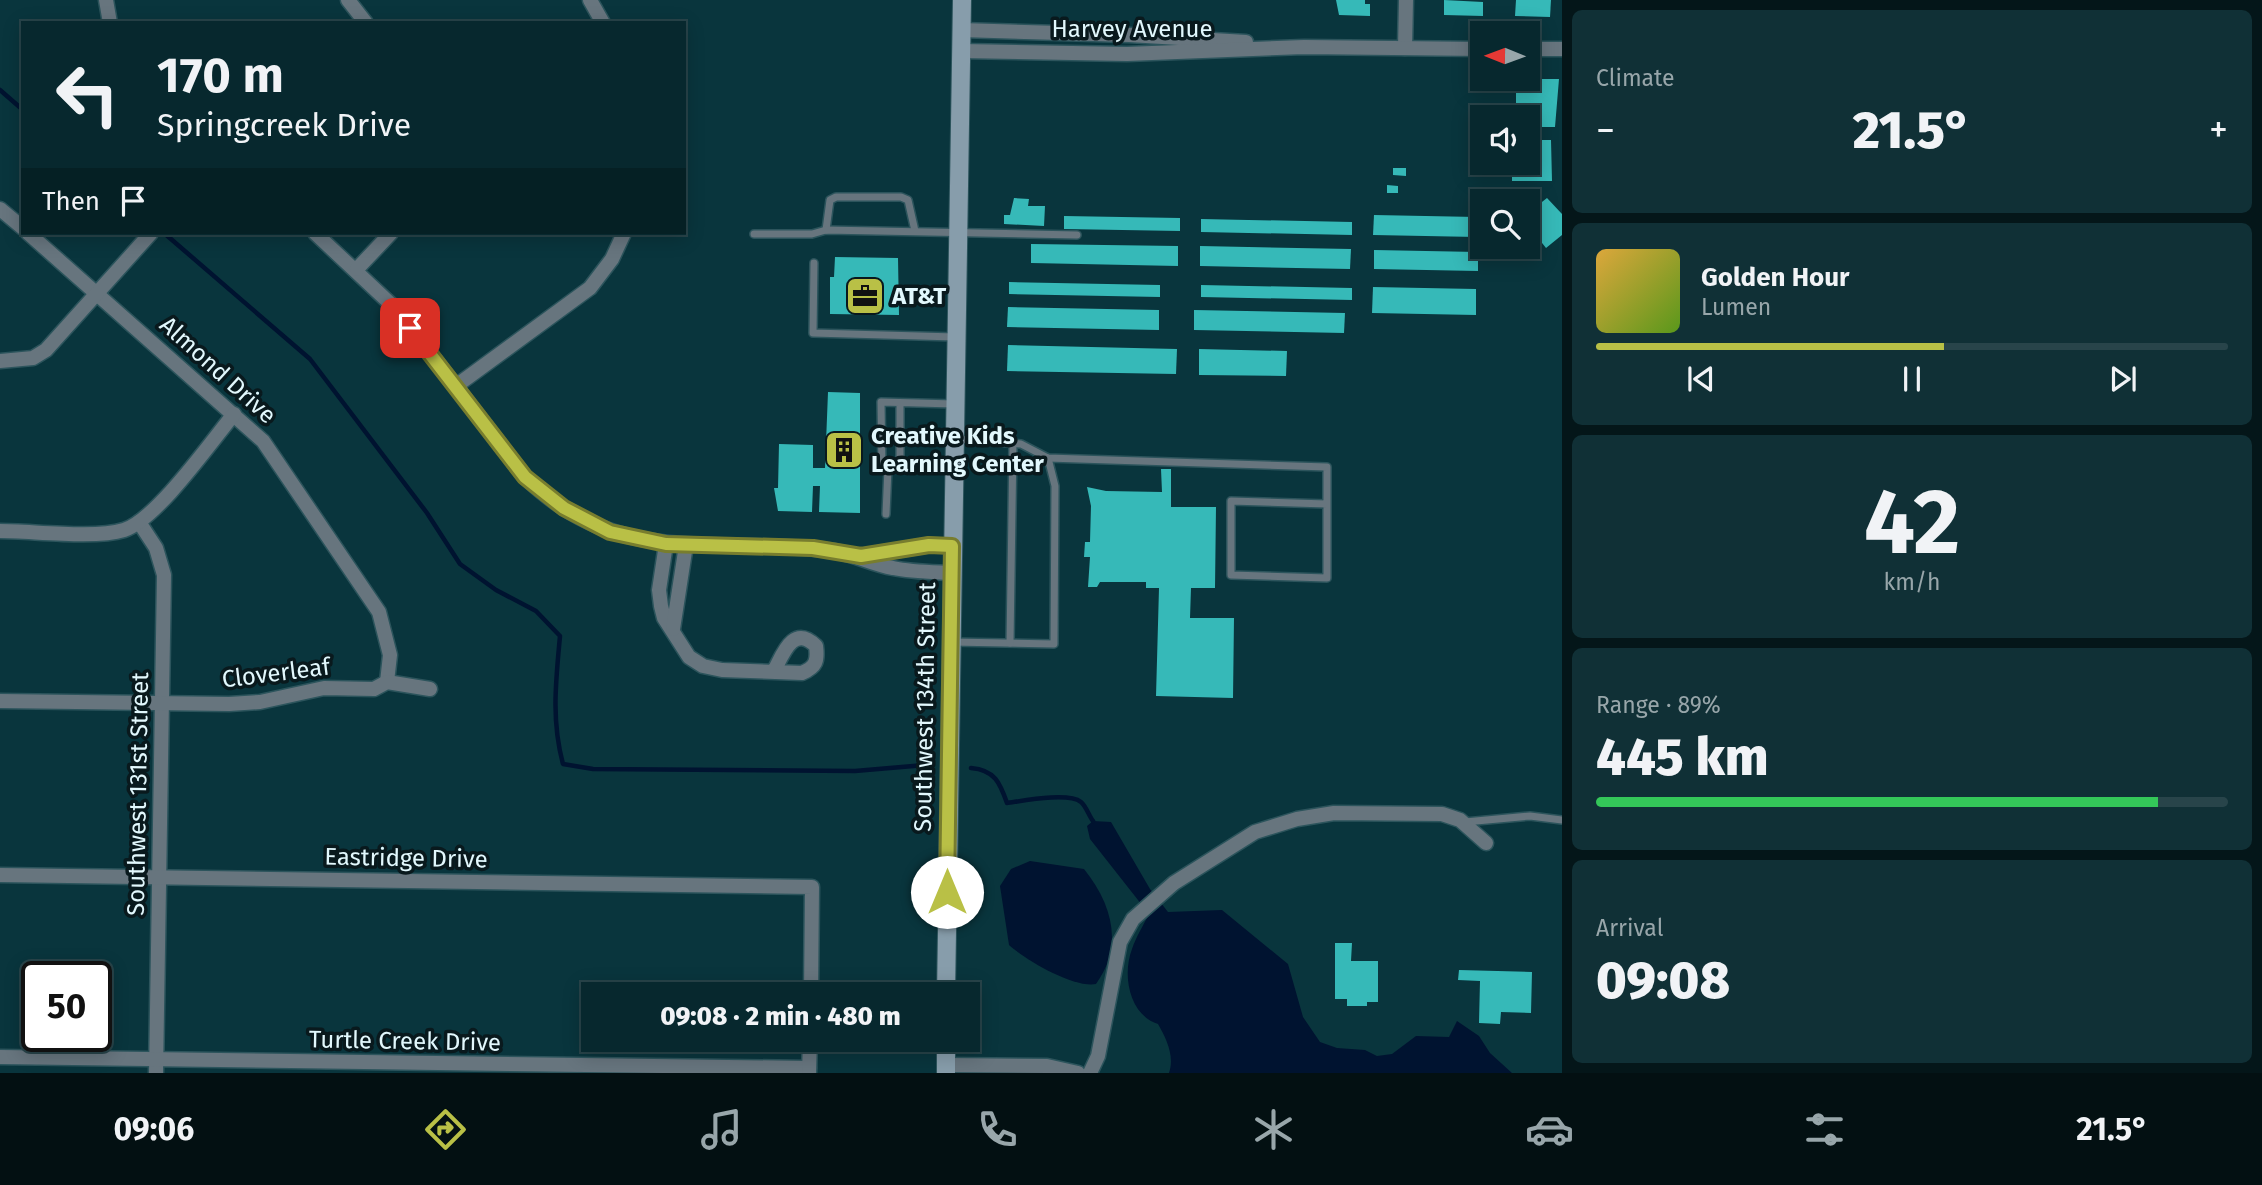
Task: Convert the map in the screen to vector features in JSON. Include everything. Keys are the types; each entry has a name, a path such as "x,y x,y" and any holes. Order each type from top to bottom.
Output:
{"main road":[{"name":"Southwest 134th Street","path":"946,982 962,0"}],"street":[{"path":"106,0 110,21"},
{"path":"348,0 364,21"},
{"path":"590,0 602,21"},
{"path":"1405,48 1406,0"},
{"name":"Harvey Avenue","path":"961,30 1185,37 1304,47"},
{"name":"Harvey Avenue","path":"961,51 1127,54 1304,47 1470,49"},
{"path":"1540,49 1562,49"},
{"path":"0,208 21,226"},
{"name":"Almond Drive","path":"30,235 263,441 379,612 390,655 387,682"},
{"path":"0,361 33,358 46,350 149,235"},
{"path":"317,235 357,269 396,309 500,448 540,492 583,519 610,532 666,544 813,548 861,556 891,568 952,573"},
{"path":"357,269 389,235"},
{"path":"456,386 590,288 612,258 623,235"},
{"path":"0,531 111,531 139,522 157,506 234,414"},
{"name":"Southwest 131st Street","path":"139,522 156,548 164,575 156,1066"},
{"path":"666,544 659,590 664,618 689,657 702,666 744,672 774,671"},
{"path":"673,629 686,545"},
{"path":"861,556 929,545 952,546"},
{"name":"Cloverleaf","path":"0,701 247,704 307,690 374,689 387,682 430,689"},
{"path":"1090,1073 1098,1056 1120,942 1142,909 1159,894 1255,832 1297,819 1334,813 1442,814 1463,822 1486,843"},
{"name":"Eastridge Drive","path":"0,875 812,887 811,982"},
{"path":"809,1071 810,1052"},
{"name":"Turtle Creek Drive","path":"0,1057 156,1066 809,1071"},
{"path":"946,1069 1047,1066 1077,1073"}],"lane":[{"path":"826,230 830,201 836,197 901,197 908,200 911,206 915,231"},
{"path":"754,234 812,233 826,230 1077,235"},
{"path":"814,263 813,333 956,337"},
{"path":"900,402 900,465 888,468 880,465 880,403 900,402 954,404"},
{"path":"954,439 1021,444 1048,458 1326,467 1327,504 1327,578 1231,575 1231,501 1327,504"},
{"path":"1010,643 1013,444"},
{"path":"951,642 1054,644 1055,486 1048,458"},
{"path":"886,514 888,468"},
{"path":"1463,822 1530,816 1562,820"}],"water":[{"path":"1093,821 1111,822 1150,889 1168,912 1222,910 1288,964 1303,1017 1320,1042 1337,1048 1365,1050 1377,1056 1392,1054 1416,1036 1449,1037 1457,1021 1479,1036 1490,1053 1512,1073 1169,1073 1170,1054 1164,1035 1158,1024 1140,1012 1130,993 1128,982 1132,949 1149,914 1090,839 1087,826"},
{"path":"1030,861 1084,869 1102,896 1111,925 1112,940 1105,969 1096,984 1075,982 1063,977 1038,965 1009,945 1000,886 1011,869"}],"building":[{"path":"1336,0 1365,0 1365,4 1370,4 1370,16 1339,15"},
{"path":"1444,0 1483,2 1483,16 1444,15"},
{"path":"1516,0 1551,0 1550,17 1515,16"},
{"path":"1540,79 1559,79 1555,127 1540,127 1540,105 1516,104 1516,91 1540,91"},
{"path":"1540,140 1551,140 1552,181 1512,181 1512,175 1540,175"},
{"path":"1393,168 1406,168 1406,176 1393,175"},
{"path":"1387,185 1398,186 1398,193 1387,193"},
{"path":"1014,198 1029,199 1028,206 1045,206 1044,226 1004,224 1004,215 1010,215"},
{"path":"1547,198 1562,214 1562,235 1546,248 1540,240 1540,204"},
{"path":"1374,215 1470,217 1470,237 1373,235"},
{"path":"1064,216 1180,218 1180,231 1064,229"},
{"path":"1201,219 1352,222 1352,235 1201,232"},
{"path":"1031,244 1178,246 1178,266 1031,263"},
{"path":"1200,246 1351,249 1350,269 1200,266"},
{"path":"1374,250 1470,252 1470,259 1478,259 1478,271 1374,269"},
{"name":"AT&T","path":"835,257 898,258 899,315 830,314 830,277 834,277"},
{"path":"1009,282 1160,285 1160,297 1009,294"},
{"path":"1201,285 1352,288 1352,300 1201,297"},
{"path":"1373,287 1476,289 1476,315 1372,313"},
{"path":"1008,307 1159,310 1159,330 1007,327"},
{"path":"1194,310 1345,313 1344,333 1194,330"},
{"path":"1008,345 1177,349 1176,374 1007,371"},
{"path":"1199,349 1287,351 1286,376 1199,375"},
{"name":"Creative Kids Learning Center","path":"828,392 860,393 860,513 819,512 820,486 813,486 812,512 778,511 774,488 778,488 779,444 813,445 813,468 825,468"},
{"path":"1161,469 1171,469 1171,507 1216,507 1215,588 1191,588 1190,618 1234,618 1233,698 1156,696 1159,588 1146,588 1146,582 1100,582 1097,587 1088,587 1090,557 1084,557 1085,542 1090,542 1091,506 1087,487 1106,491 1162,492"},
{"path":"1335,943 1352,943 1351,961 1378,961 1378,1002 1367,1002 1367,1006 1347,1006 1347,999 1335,999"},
{"path":"1459,970 1532,972 1531,1013 1501,1012 1500,1024 1479,1023 1480,981 1458,980"}],"waterway":[{"path":"0,90 21,108"},
{"path":"166,235 310,359 427,513 460,564 496,590 536,611 560,636 556,716 563,764 593,769 855,771 925,765"},
{"path":"971,768 991,775 1002,789 1007,803 1045,798 1075,799 1083,804 1093,821"}],"place":[{"name":"AT&T","path":"865,296"},
{"name":"Creative Kids Learning Center","path":"844,450"}],"route":[{"path":"410,328 525,477 540,492 564,508 610,532 666,544 813,548 861,556 929,545 952,546 947,892"}]}
